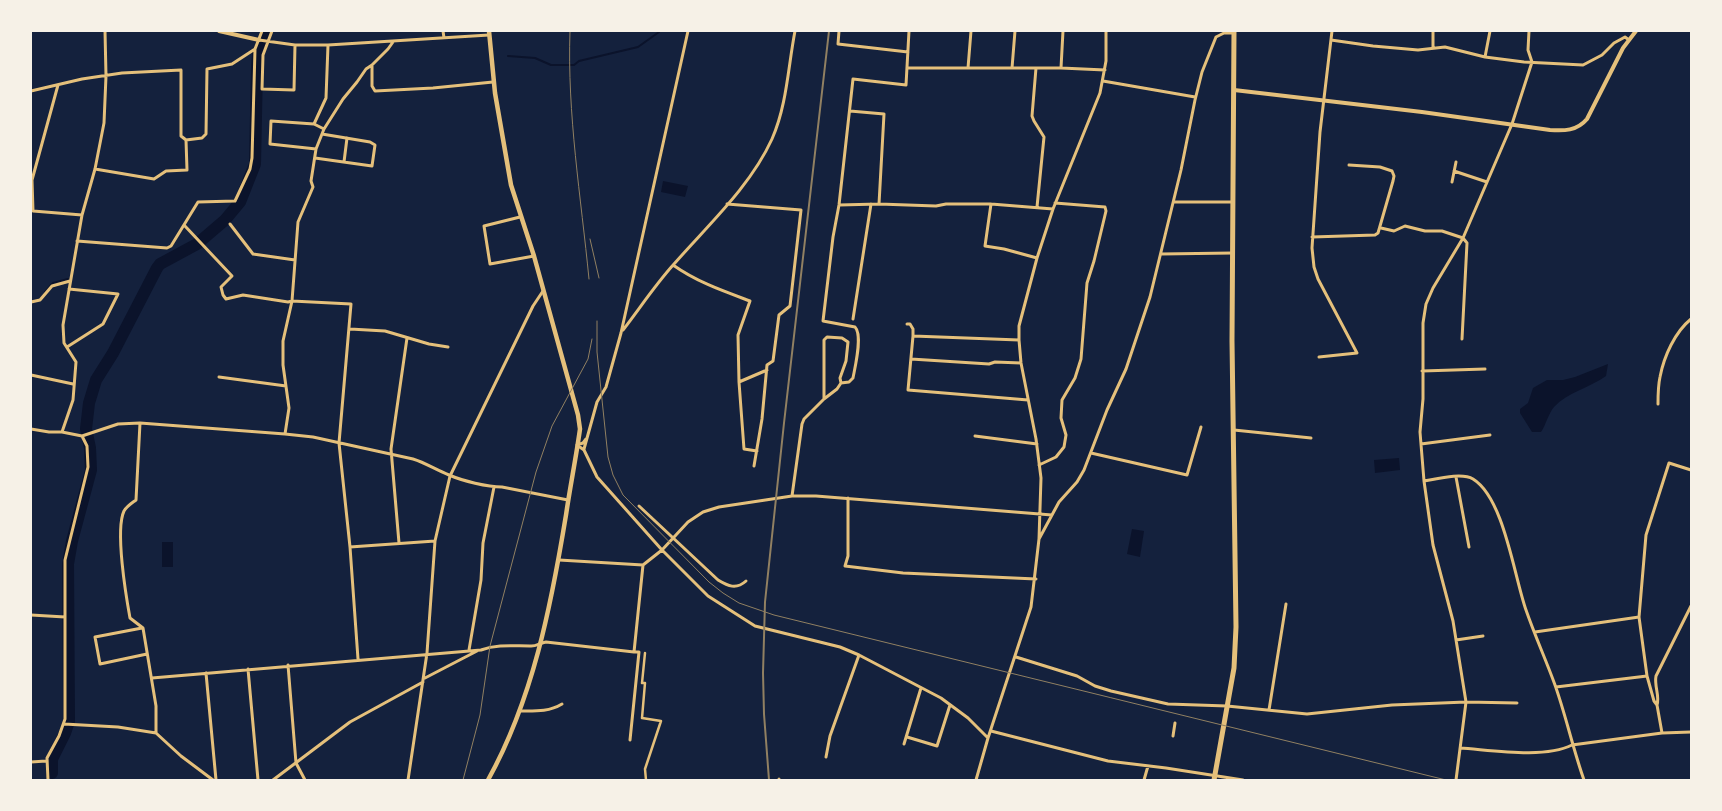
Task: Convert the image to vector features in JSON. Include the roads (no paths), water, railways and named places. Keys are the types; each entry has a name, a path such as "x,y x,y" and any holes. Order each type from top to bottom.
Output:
{"main road":[{"path":"1214,777 1234,668 1236,627 1232,341 1234,32"},
{"path":"488,780 500,758 520,711 544,633 579,436 578,415 510,177 493,82 489,33"}],"street":[{"path":"62,432 73,400 76,362 64,343 63,325 82,215 95,169 104,123 105,31"},
{"path":"219,31 267,43 295,45 328,45 444,38 489,33"},
{"path":"77,241 167,248 171,246 198,202 235,201 250,168 252,158 255,49 262,31"},
{"path":"272,31 263,55 262,89 294,90 295,45"},
{"path":"444,31 444,38"},
{"path":"584,450 597,402 606,387 621,333 688,31"},
{"path":"621,333 673,265 751,176 772,139 781,114 795,31"},
{"path":"839,31 838,44 908,52"},
{"path":"792,496 804,419 824,399 830,396 841,383 849,382 853,378 859,338 858,330 855,327 823,321 833,237 839,205 853,78 906,85 909,31"},
{"path":"968,68 971,31"},
{"path":"1012,68 1015,31"},
{"path":"1061,68 1063,31"},
{"path":"976,780 990,731 1016,657 1031,606 1036,578 1041,478 1022,363 1019,340 1020,326 1037,258 1053,209 1093,111 1103,81 1106,31"},
{"path":"1319,357 1357,353 1318,279 1314,267 1312,237 1323,99 1332,31"},
{"path":"1433,31 1433,47"},
{"path":"1485,57 1490,31"},
{"path":"1456,780 1466,702 1453,622 1436,561 1424,481 1421,444 1423,323 1426,304 1433,288 1463,238 1512,124 1532,62 1528,50 1529,31"},
{"path":"1234,90 1323,99 1555,131 1569,130 1580,126 1587,119 1620,54 1636,31"},
{"path":"1038,540 1061,498 1082,475 1107,410 1126,369 1150,297 1174,202 1195,97 1202,72 1216,37 1234,32"},
{"path":"1331,40 1418,50 1433,47 1451,48 1485,57 1583,65 1602,55 1621,38 1625,37 1629,40"},
{"path":"285,434 289,408 283,365 283,341 295,279 298,222 313,187 316,148 324,128 343,99 366,69 388,49 393,41"},
{"path":"314,124 326,98 328,45"},
{"path":"31,91 82,79 131,72 181,70 181,136 186,140 202,138 206,134 208,69 232,64 255,49"},
{"path":"372,65 372,86 375,91 493,82"},
{"path":"907,68 1061,68 1104,70"},
{"path":"1036,68 1032,116 1044,138 1037,208"},
{"path":"1103,81 1195,97"},
{"path":"58,85 32,180 33,211 49,214 82,215"},
{"path":"850,111 884,114 879,204"},
{"path":"316,148 270,144 271,121 314,124 324,128"},
{"path":"315,158 372,166 375,145 370,142 322,134"},
{"path":"344,162 347,138"},
{"path":"95,169 154,179 166,171 186,170 186,140"},
{"path":"1452,182 1456,162"},
{"path":"1312,237 1375,235 1381,228 1393,181 1393,173 1380,167 1349,164"},
{"path":"1454,171 1487,182"},
{"path":"1174,202 1233,202"},
{"path":"1039,466 1056,457 1064,447 1066,435 1061,418 1062,400 1075,378 1082,359 1087,282 1106,211 1105,207 1056,203"},
{"path":"727,204 801,210 790,306 779,315 773,361 767,365 762,419 754,466"},
{"path":"853,319 871,204"},
{"path":"839,205 936,206 946,204 990,204 1053,209"},
{"path":"990,204 985,246 1037,258"},
{"path":"520,217 484,226 490,264 534,256"},
{"path":"230,224 253,254 295,260"},
{"path":"184,225 232,276 221,288 226,300 243,296 288,302 350,304 350,328 340,443 358,659"},
{"path":"1381,228 1394,231 1405,226 1425,231 1442,231 1463,238 1467,243 1462,340"},
{"path":"1161,254 1233,254"},
{"path":"673,265 690,277 750,301 738,335 739,382 744,449 757,451"},
{"path":"31,302 40,300 52,286 70,281"},
{"path":"67,347 103,324 118,294 69,290"},
{"path":"408,780 424,680 435,540 450,476 533,306 543,292"},
{"path":"1658,404 1660,377 1673,340 1681,326 1691,319"},
{"path":"908,324 913,329 908,390 1028,400"},
{"path":"350,328 385,331 448,347"},
{"path":"913,336 1019,340"},
{"path":"824,399 823,344 827,337 844,339 848,342 846,361 840,378 841,383"},
{"path":"399,543 391,455 394,423 408,338"},
{"path":"911,359 990,364 995,362 1022,363"},
{"path":"1422,371 1486,369"},
{"path":"739,382 767,370"},
{"path":"31,375 73,384"},
{"path":"219,377 286,386"},
{"path":"31,429 83,435 118,424 140,423 313,437 423,462 450,476 494,487 568,500"},
{"path":"140,423 136,500 125,509 121,536 130,618 142,628 152,678 156,706 156,733"},
{"path":"1091,453 1187,475 1201,427"},
{"path":"1234,430 1311,438"},
{"path":"48,780 46,761 64,724 65,560 88,467 87,446 83,435"},
{"path":"1421,444 1490,435"},
{"path":"579,436 586,439"},
{"path":"976,436 1036,444"},
{"path":"577,445 583,443 586,439"},
{"path":"577,445 584,450 597,477 662,550 708,596 755,626 840,647 859,655 941,698 968,718 988,738"},
{"path":"1657,705 1654,701 1647,676 1639,617 1646,535 1669,463 1691,470"},
{"path":"1424,481 1464,476 1472,478 1480,484 1490,497 1499,516 1526,610 1556,687 1584,780"},
{"path":"1456,477 1468,548"},
{"path":"469,650 481,580 483,543 494,487"},
{"path":"558,560 643,565 662,550 672,537 688,522 703,512 719,507 792,496 848,498 1052,515"},
{"path":"848,498 848,556 845,566 903,573 1036,578"},
{"path":"639,506 718,580 730,587 741,586 746,581"},
{"path":"350,547 435,540"},
{"path":"634,652 643,565"},
{"path":"1269,710 1286,604"},
{"path":"1662,733 1655,679 1657,671 1691,606"},
{"path":"31,615 65,617"},
{"path":"1535,632 1639,617"},
{"path":"142,628 95,637 98,655 100,664 147,654"},
{"path":"1456,640 1483,636"},
{"path":"152,678 427,653 480,650 496,646 522,645 533,647 540,643 558,643 639,652 630,740"},
{"path":"273,780 350,722 480,650"},
{"path":"645,653 642,683 645,683 642,718 661,721 645,769 646,780"},
{"path":"826,757 830,736 859,655"},
{"path":"1016,657 1077,676 1095,686 1120,694 1168,704 1226,706 1307,714 1392,705 1466,702 1517,703"},
{"path":"288,666 296,763 305,780"},
{"path":"248,669 258,780"},
{"path":"206,673 214,780"},
{"path":"1556,687 1647,676"},
{"path":"904,744 921,688"},
{"path":"520,711 543,711 562,704"},
{"path":"907,736 937,746 950,705"},
{"path":"1173,736 1175,723"},
{"path":"64,724 118,727 156,733 181,756 214,780"},
{"path":"990,731 1108,761 1243,780"},
{"path":"1460,748 1541,752 1565,749 1572,745 1662,733 1691,732"},
{"path":"31,762 46,761"},
{"path":"1144,780 1148,766"}],"water":[{"path":"663,181 688,186 685,197 661,192"},
{"path":"1608,364 1606,376 1560,402 1552,410 1541,432 1532,432 1520,413 1520,409 1528,403 1533,388 1547,380 1563,380 1575,377"},
{"path":"1399,458 1400,470 1375,473 1374,460"},
{"path":"1132,529 1144,531 1140,557 1127,554"},
{"path":"162,542 173,542 173,567 162,567"}],"waterway":[{"path":"52,773 52,759 69,721 68,564 72,541 91,470 90,448 86,429 89,403 96,380 113,353 160,264 197,244 225,220 240,202 255,164 258,54 267,31"},
{"path":"508,56 535,58 551,65 574,65 579,61 638,47 659,32"},
{"path":"45,292 53,283 68,279"}],"tram line":[{"path":"570,31 575,155 589,279"},
{"path":"590,239 599,278"},
{"path":"597,321 597,352 608,457 613,475 623,495 709,582 739,603 774,615 1446,780"},
{"path":"463,780 480,715 490,646 536,472 552,426 588,359 592,339"}],"railway":[{"path":"769,780 763,673 765,602 829,31"}]}
